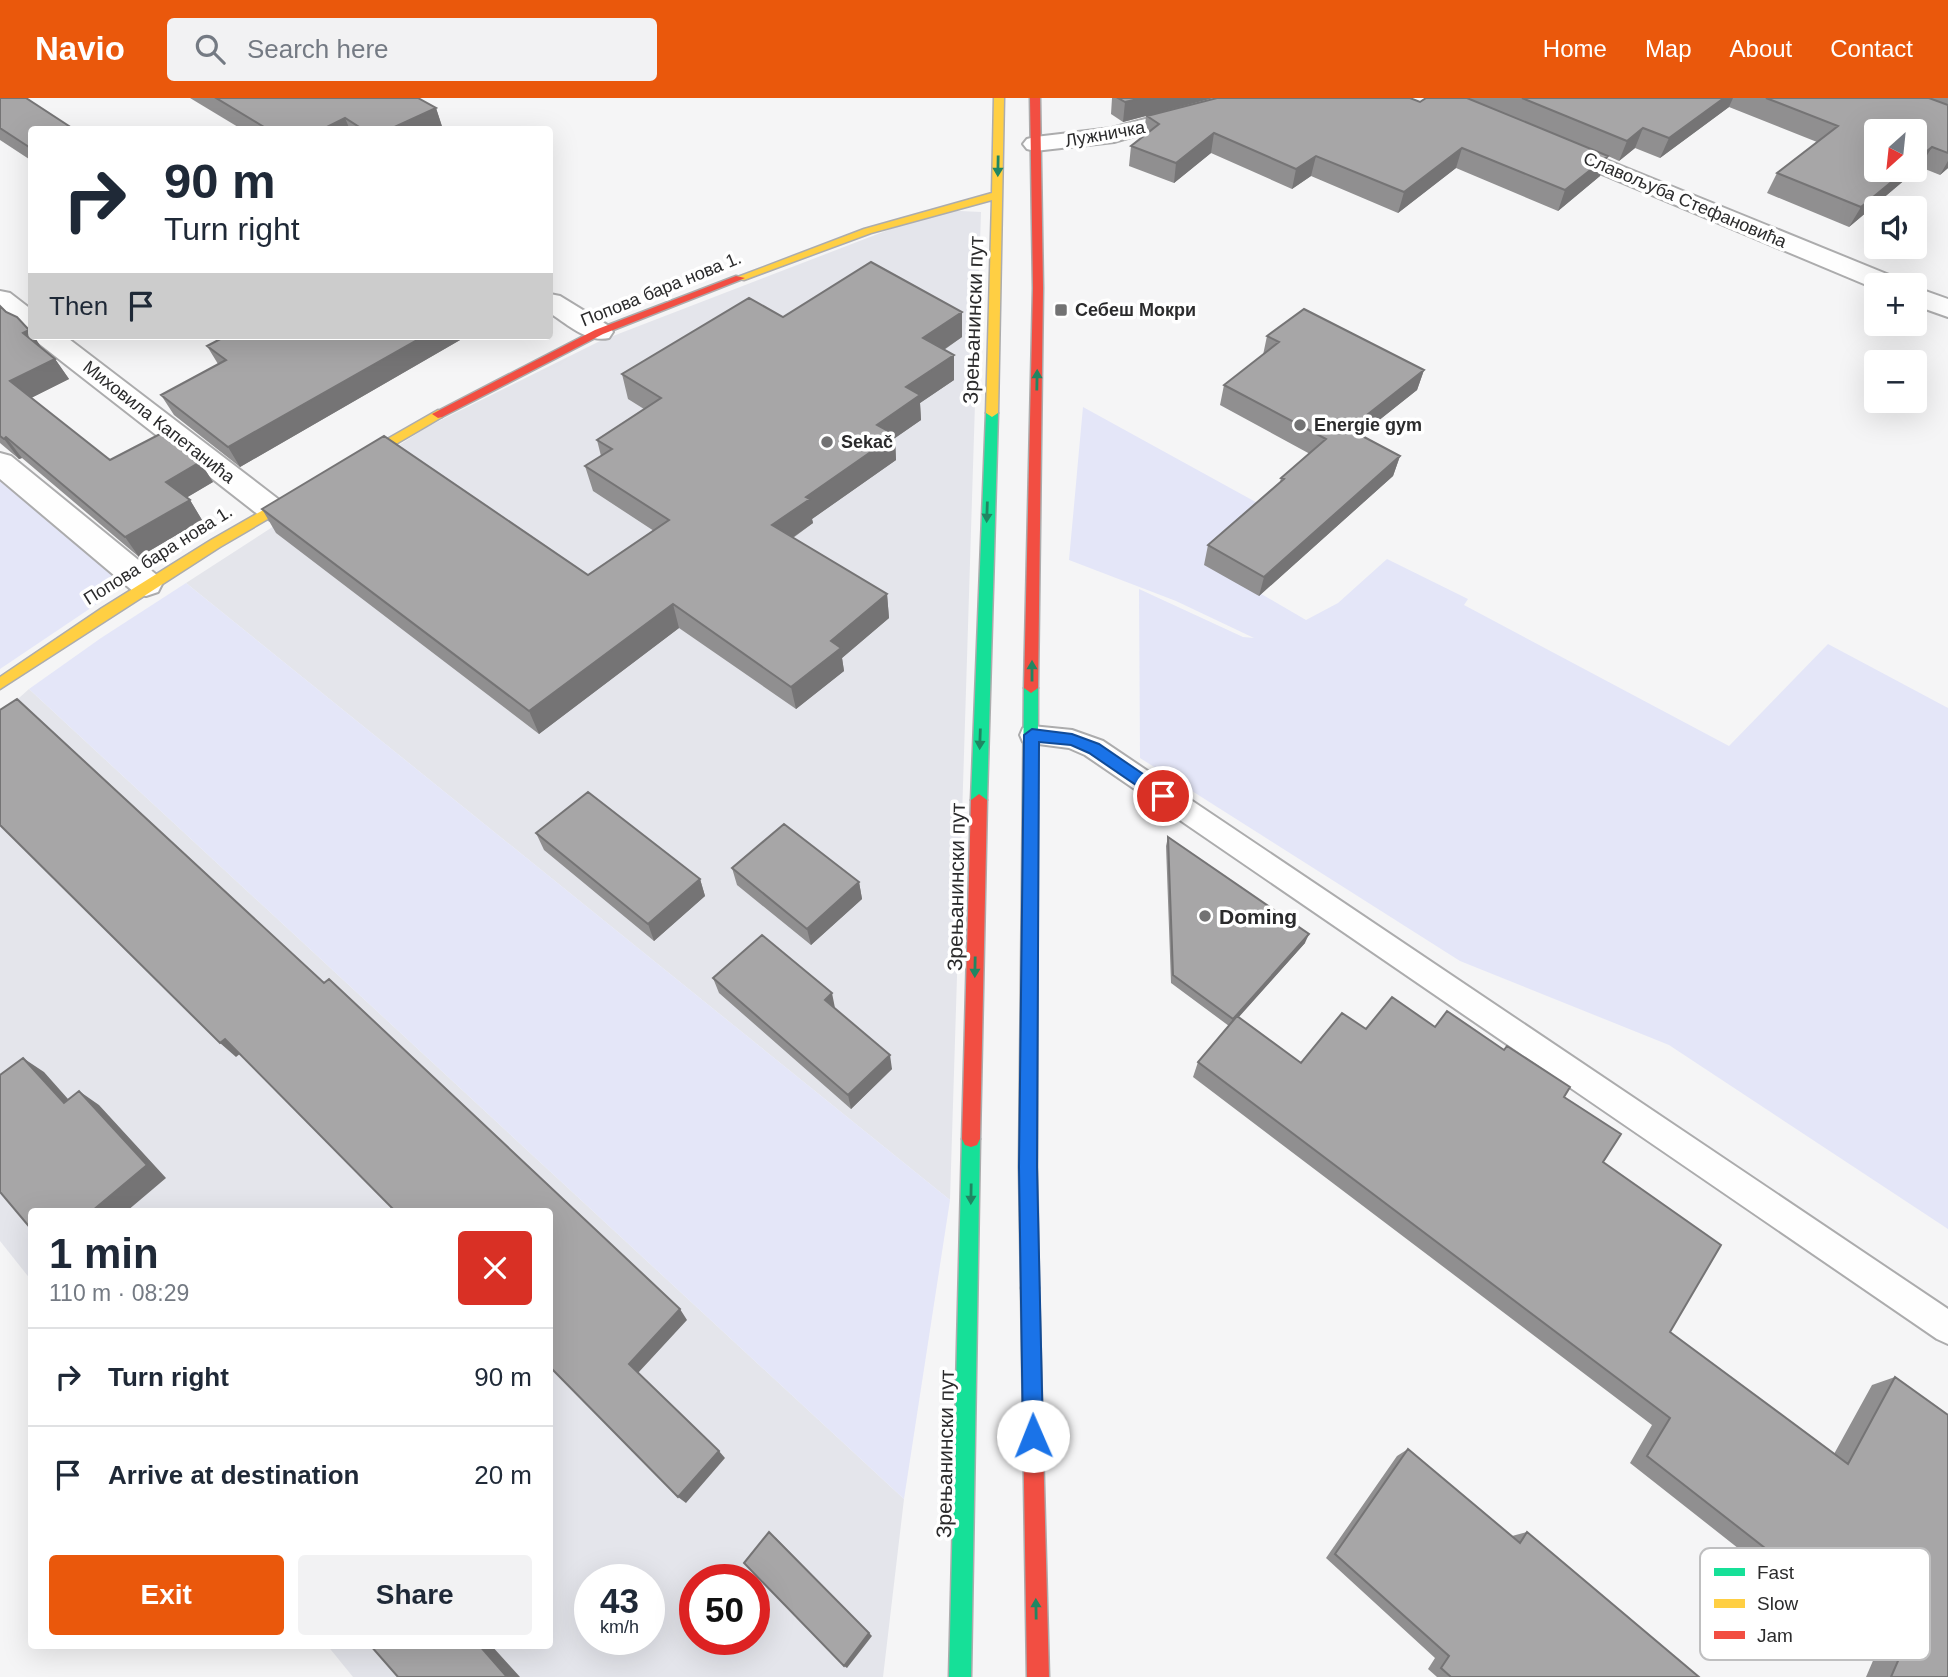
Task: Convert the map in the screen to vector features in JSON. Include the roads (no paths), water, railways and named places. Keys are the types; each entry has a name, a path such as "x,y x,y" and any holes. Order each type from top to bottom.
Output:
{"main road":[{"name":"Зрењанински пут","path":"960,1677 977,848 999,98"},
{"path":"1035,98 1038,288 1028,1167 1038,1677"},
{"name":"Попова бара нова 1.","path":"0,684 46,649 146,583 271,509 475,393 599,332 849,236 936,208 998,195"}],"street":[{"name":"Лужничка","path":"1035,144 1114,135 1194,111 1256,98"},
{"name":"Славољуба Стефановића","path":"1530,135 1864,274"},
{"path":"0,299 28,321"},
{"path":"1927,300 1948,309"},
{"path":"553,304 599,332"},
{"name":"Миховила Капетанића","path":"52,340 271,509"},
{"path":"0,463 146,583"}],"lane":[{"path":"1032,735 1072,740 1094,748 1948,1328"}],"place":[{"name":"Себеш Мокри","path":"1061,310"},
{"name":"Energie gym","path":"1300,425"},
{"name":"Sekač","path":"827,442"},
{"name":"Doming","path":"1205,916"}]}
